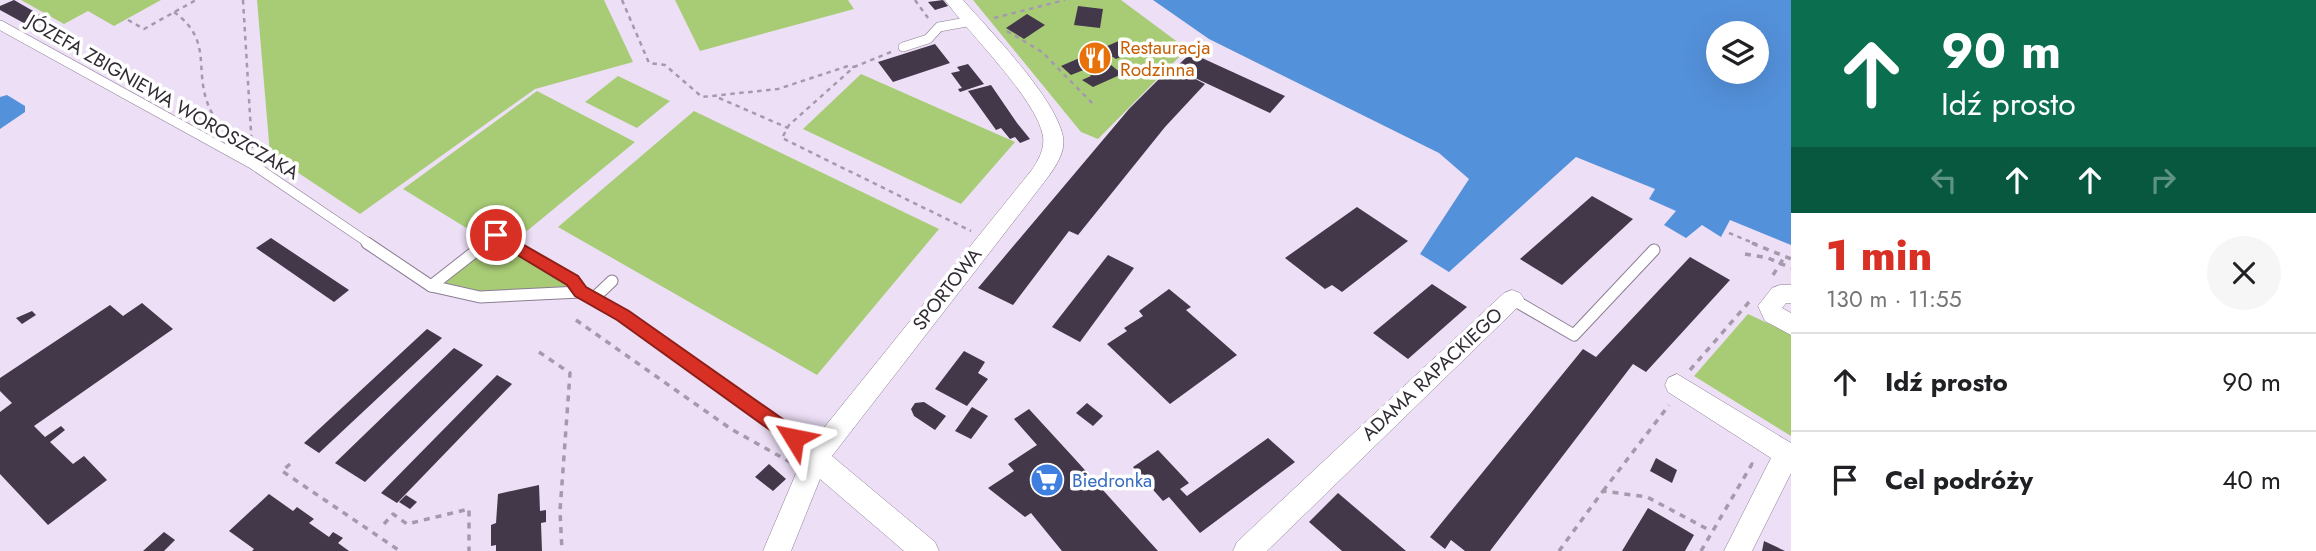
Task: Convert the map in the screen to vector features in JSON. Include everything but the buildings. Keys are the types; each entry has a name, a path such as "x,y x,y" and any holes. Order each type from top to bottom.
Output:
{"street":[{"name":"SPORTOWA","path":"777,551 802,460 1051,157 1054,141 1047,119 954,0"},
{"path":"1791,294 1780,294 1770,306 1773,314 1791,325"},
{"name":"ADAMA RAPACKIEGO","path":"1247,551 1512,299"},
{"path":"1678,387 1784,463 1738,551"},
{"path":"802,460 925,551"}],"lane":[{"path":"903,47 928,39 937,30 972,22"},
{"name":"JÓZEFA ZBIGNIEWA WOROSZCZAKA","path":"0,25 251,164 431,286 480,298 580,292 594,298 794,438 802,460"},
{"path":"431,286 496,235 573,281 580,292"},
{"name":"ADAMA RAPACKIEGO","path":"1512,299 1574,335 1654,250"},
{"path":"594,298 612,281"}],"path":[{"path":"128,20 144,29 196,0"},
{"path":"243,0 251,164"},
{"path":"622,0 649,63 665,65 702,97 778,89 849,66 855,67"},
{"path":"915,0 937,30"},
{"path":"1065,0 994,18 1002,28 1042,52 1095,106"},
{"path":"174,12 185,18 197,31 209,107 251,164"},
{"path":"903,47 855,67 788,128 782,138 973,232"},
{"path":"719,97 788,128"},
{"path":"1729,233 1791,259"},
{"path":"1745,254 1768,258 1791,268"},
{"path":"1764,284 1782,264 1785,256"},
{"path":"1559,551 1678,387 1755,294"},
{"path":"576,320 731,429 802,460"},
{"path":"539,352 570,373 560,511 562,551"},
{"path":"1701,551 1752,464 1784,463"},
{"path":"290,464 282,471 400,551"},
{"path":"1603,491 1647,498 1711,531"},
{"path":"384,524 393,514 407,524 469,509 469,551"}],"green space":[{"path":"21,0 161,0 114,26 88,11 64,24"},
{"path":"257,0 604,0 633,62 535,89 360,214 270,154"},
{"path":"675,0 848,0 854,9 700,51"},
{"path":"973,0 1121,0 1187,49 1098,139 1081,132"},
{"path":"861,74 1015,142 961,204 803,129"},
{"path":"618,76 670,101 637,128 585,102"},
{"path":"537,91 635,142 527,231 509,221 486,240 403,189"},
{"path":"694,111 939,229 817,375 558,227"},
{"path":"496,235 580,292 480,297 431,286"},
{"path":"1748,314 1791,334 1791,436 1694,376"}],"water":[{"path":"1153,0 1791,0 1791,245 1730,220 1721,237 1702,225 1686,238 1664,225 1676,211 1649,199 1655,189 1576,157 1449,272 1420,254 1469,179 1439,153 1209,39"},
{"path":"7,95 25,106 25,112 0,129 0,97"}],"place":[{"name":"Restauracja Rodzinna","path":"1095,58"},
{"name":"Biedronka","path":"1047,480"}],"route":[{"path":"496,235 573,281 580,292 623,316 794,438"}]}
